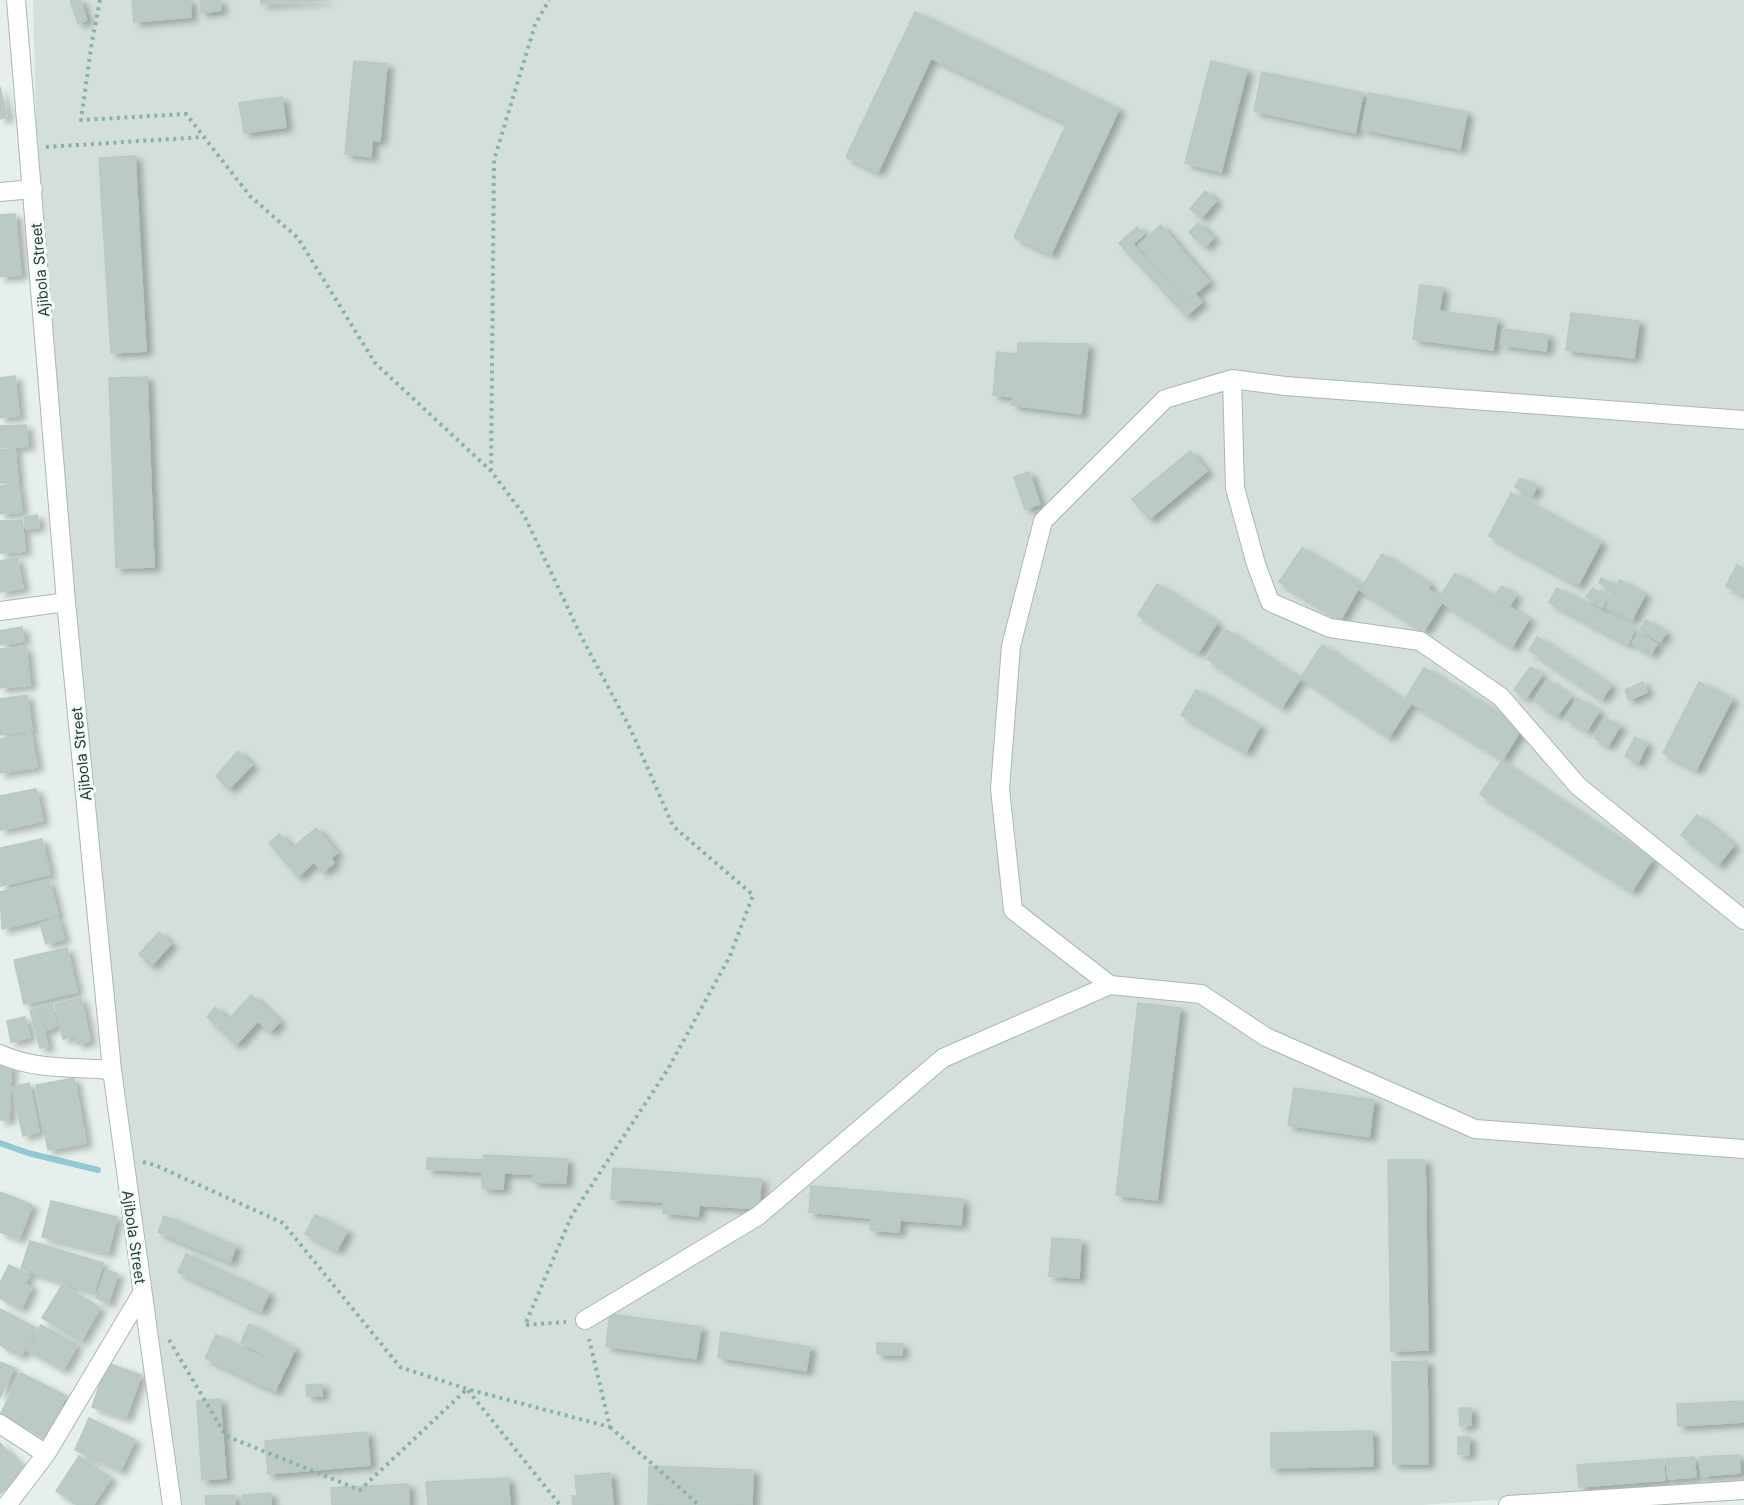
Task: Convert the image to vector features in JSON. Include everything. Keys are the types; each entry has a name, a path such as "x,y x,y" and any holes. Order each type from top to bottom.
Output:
{"street":[{"name":"Ajibola Street","path":"16,0 66,602 112,1070 172,1505"},
{"path":"0,192 33,189"},
{"path":"1232,379 1235,488 1256,564 1270,602 1330,628 1420,640 1501,697 1578,786 1744,920"},
{"path":"1110,985 1013,910 1000,789 1011,646 1043,521 1165,399 1232,379 1285,386 1744,420"},
{"path":"0,610 66,602"},
{"path":"585,1320 758,1216 943,1058 1110,985 1202,994 1266,1037 1475,1129 1744,1149"},
{"path":"0,1054 39,1065 112,1070"},
{"path":"7,1505 45,1454 142,1293"},
{"path":"0,1424 45,1454"},
{"path":"1508,1505 1744,1490"}],"path":[{"path":"100,0 81,120 186,114 250,196"},
{"path":"491,471 494,160 535,25 549,0"},
{"path":"29,148 202,136 250,196 298,238 375,363 491,471 524,515 581,636 631,730 673,826 753,895 730,956 668,1069 572,1215 525,1325 585,1320 609,1427"},
{"path":"123,1156 155,1165 283,1223 400,1367 467,1389 609,1427 699,1505"},
{"path":"166,1334 226,1437 360,1490 467,1389"},
{"path":"467,1389 560,1505"}],"shaded area":[{"path":"33,0 1744,0 1744,1483 1422,1505 170,1505 140,1300 40,282"}],"building":[{"path":"70,0 80,0 87,20 78,23"},
{"path":"132,0 190,0 191,17 134,22"},
{"path":"200,0 220,0 221,10 201,13"},
{"path":"261,0 326,0 261,4"},
{"path":"915,12 1119,109 1051,254 1014,237 1067,123 931,58 878,172 846,157"},
{"path":"354,61 387,64 380,141 372,140 371,157 345,154"},
{"path":"1211,61 1247,70 1221,172 1185,163"},
{"path":"1262,72 1363,93 1355,133 1254,111"},
{"path":"0,87 7,117 0,119"},
{"path":"1369,93 1467,112 1460,149 1362,129"},
{"path":"282,97 286,127 244,133 239,103"},
{"path":"135,156 146,351 111,353 99,158"},
{"path":"1205,191 1216,201 1201,218 1190,209"},
{"path":"15,214 21,275 0,277 0,215"},
{"path":"1198,223 1213,238 1205,247 1189,232"},
{"path":"1161,225 1209,282 1186,301 1138,245"},
{"path":"1137,227 1144,234 1133,244 1186,303 1196,295 1202,302 1186,316 1119,243"},
{"path":"1420,285 1443,288 1439,311 1497,319 1493,350 1413,339"},
{"path":"1571,313 1639,321 1634,358 1566,350"},
{"path":"1503,329 1548,335 1546,351 1501,345"},
{"path":"1018,343 1088,344 1081,414 1012,405 1013,397 993,395 997,352 1017,354"},
{"path":"15,376 19,416 0,418 0,378"},
{"path":"147,377 154,567 116,568 109,378"},
{"path":"26,425 28,446 0,448 0,426"},
{"path":"15,449 18,482 0,483 0,450"},
{"path":"1190,451 1207,471 1149,519 1132,499"},
{"path":"1029,472 1040,504 1025,509 1014,477"},
{"path":"1520,478 1537,486 1532,496 1515,487"},
{"path":"18,484 22,512 0,514 0,486"},
{"path":"1511,493 1601,542 1578,585 1489,536"},
{"path":"37,515 39,527 26,529 24,517"},
{"path":"22,520 25,551 0,553 0,521"},
{"path":"1302,548 1361,584 1341,619 1279,582"},
{"path":"1382,554 1430,584 1428,589 1440,597 1437,601 1441,604 1424,631 1360,590"},
{"path":"17,558 23,588 0,592 0,561"},
{"path":"1737,565 1744,569 1744,595 1726,586"},
{"path":"1455,573 1529,619 1512,647 1438,600"},
{"path":"1601,578 1617,586 1620,580 1645,594 1632,620 1606,607 1614,591 1599,583"},
{"path":"1157,584 1217,623 1198,653 1138,615"},
{"path":"1502,586 1516,596 1510,605 1495,594"},
{"path":"1557,588 1635,630 1628,644 1549,602"},
{"path":"1593,588 1608,598 1602,607 1586,597"},
{"path":"1646,620 1666,633 1660,642 1640,630"},
{"path":"22,627 24,641 0,645 0,631"},
{"path":"1226,630 1300,679 1282,707 1207,659"},
{"path":"1638,632 1657,644 1651,654 1632,643"},
{"path":"1537,637 1611,686 1602,699 1529,650"},
{"path":"1322,645 1410,705 1389,737 1301,677"},
{"path":"26,647 30,685 0,688 0,649"},
{"path":"1530,667 1542,675 1526,698 1514,690"},
{"path":"1424,668 1522,728 1503,759 1405,699"},
{"path":"1547,680 1571,697 1557,716 1534,700"},
{"path":"1643,682 1647,692 1629,700 1625,690"},
{"path":"1699,682 1732,699 1696,770 1663,753"},
{"path":"1196,690 1260,726 1246,752 1181,715"},
{"path":"27,695 32,731 0,735 0,699"},
{"path":"1577,698 1599,711 1587,731 1565,718"},
{"path":"1605,718 1620,726 1608,746 1594,738"},
{"path":"31,734 37,767 0,773 0,739"},
{"path":"1635,737 1647,744 1638,763 1625,756"},
{"path":"238,751 252,765 229,789 216,776"},
{"path":"1501,762 1652,860 1632,891 1480,794"},
{"path":"36,789 43,821 0,830 0,796"},
{"path":"1697,815 1734,845 1718,865 1681,835"},
{"path":"316,828 337,853 331,858 334,863 323,872 314,862 298,877 269,843 279,834 292,848"},
{"path":"42,839 50,874 1,886 0,848"},
{"path":"49,880 58,915 2,929 0,892"},
{"path":"58,918 64,939 46,944 40,924"},
{"path":"159,932 171,944 151,966 139,954"},
{"path":"67,948 77,992 24,1004 14,960"},
{"path":"251,995 280,1022 270,1032 258,1021 236,1045 207,1017 215,1007 228,1020"},
{"path":"81,998 90,1041 77,1044 75,1036 63,1039 55,1004"},
{"path":"1138,1003 1180,1008 1157,1200 1116,1195"},
{"path":"52,1004 57,1026 46,1030 40,1007"},
{"path":"39,1008 48,1047 40,1048 30,1010"},
{"path":"25,1017 30,1037 11,1042 7,1021"},
{"path":"0,1064 11,1064 9,1120 0,1120"},
{"path":"74,1078 86,1143 48,1150 36,1085"},
{"path":"29,1083 39,1132 23,1136 12,1087"},
{"path":"1294,1088 1374,1100 1369,1137 1288,1125"},
{"path":"484,1155 567,1159 566,1183 532,1182 533,1174 504,1173 503,1189 482,1188 482,1172 427,1169 427,1158 484,1160"},
{"path":"1388,1160 1425,1160 1428,1350 1391,1351"},
{"path":"613,1168 761,1179 759,1209 699,1205 698,1216 663,1213 664,1202 611,1199"},
{"path":"811,1186 963,1199 961,1225 900,1220 899,1232 870,1230 871,1218 809,1212"},
{"path":"0,1192 32,1205 19,1239 0,1232"},
{"path":"51,1201 117,1217 108,1253 42,1237"},
{"path":"315,1215 347,1231 337,1250 305,1234"},
{"path":"164,1216 236,1246 230,1262 158,1232"},
{"path":"1052,1238 1081,1240 1079,1278 1049,1276"},
{"path":"30,1241 103,1263 94,1292 21,1269"},
{"path":"186,1254 269,1293 261,1311 178,1272"},
{"path":"9,1265 29,1275 25,1284 32,1287 21,1309 0,1298 0,1283"},
{"path":"106,1270 118,1274 108,1303 96,1298"},
{"path":"62,1285 100,1308 81,1341 42,1318"},
{"path":"0,1309 36,1328 21,1356 0,1345"},
{"path":"610,1314 701,1327 696,1359 606,1346"},
{"path":"249,1324 295,1349 275,1391 205,1358 216,1335 262,1357 263,1354 241,1343"},
{"path":"41,1325 77,1345 63,1370 27,1350"},
{"path":"721,1332 810,1347 806,1371 718,1357"},
{"path":"877,1343 902,1344 902,1355 877,1354"},
{"path":"1427,1361 1428,1464 1393,1464 1392,1362"},
{"path":"0,1362 14,1368 0,1398"},
{"path":"107,1363 141,1375 126,1418 92,1407"},
{"path":"21,1373 66,1396 45,1438 0,1415"},
{"path":"322,1384 322,1396 307,1396 306,1385"},
{"path":"220,1399 226,1478 202,1480 197,1401"},
{"path":"1744,1401 1744,1422 1678,1426 1677,1404"},
{"path":"1459,1408 1471,1408 1471,1425 1460,1426"},
{"path":"89,1418 135,1440 120,1471 75,1450"},
{"path":"1372,1431 1373,1466 1271,1468 1271,1433"},
{"path":"367,1432 370,1465 268,1474 265,1441"},
{"path":"1458,1437 1469,1437 1469,1455 1458,1454"},
{"path":"0,1443 25,1470 0,1494"},
{"path":"1739,1455 1740,1473 1701,1476 1700,1457"},
{"path":"79,1456 111,1478 93,1505 77,1505 56,1491"},
{"path":"1694,1457 1696,1477 1668,1479 1666,1459"},
{"path":"1663,1459 1665,1480 1579,1487 1577,1465"},
{"path":"649,1466 753,1470 752,1505 648,1504"},
{"path":"610,1473 613,1505 573,1505 572,1496 577,1496 575,1476"},
{"path":"508,1478 510,1505 428,1505 426,1482"},
{"path":"408,1484 409,1505 332,1505 331,1488"},
{"path":"270,1493 271,1505 243,1505 243,1495"},
{"path":"234,1495 235,1505 206,1505 205,1496"}],"waterway":[{"path":"0,1143 28,1153 98,1170"}]}
